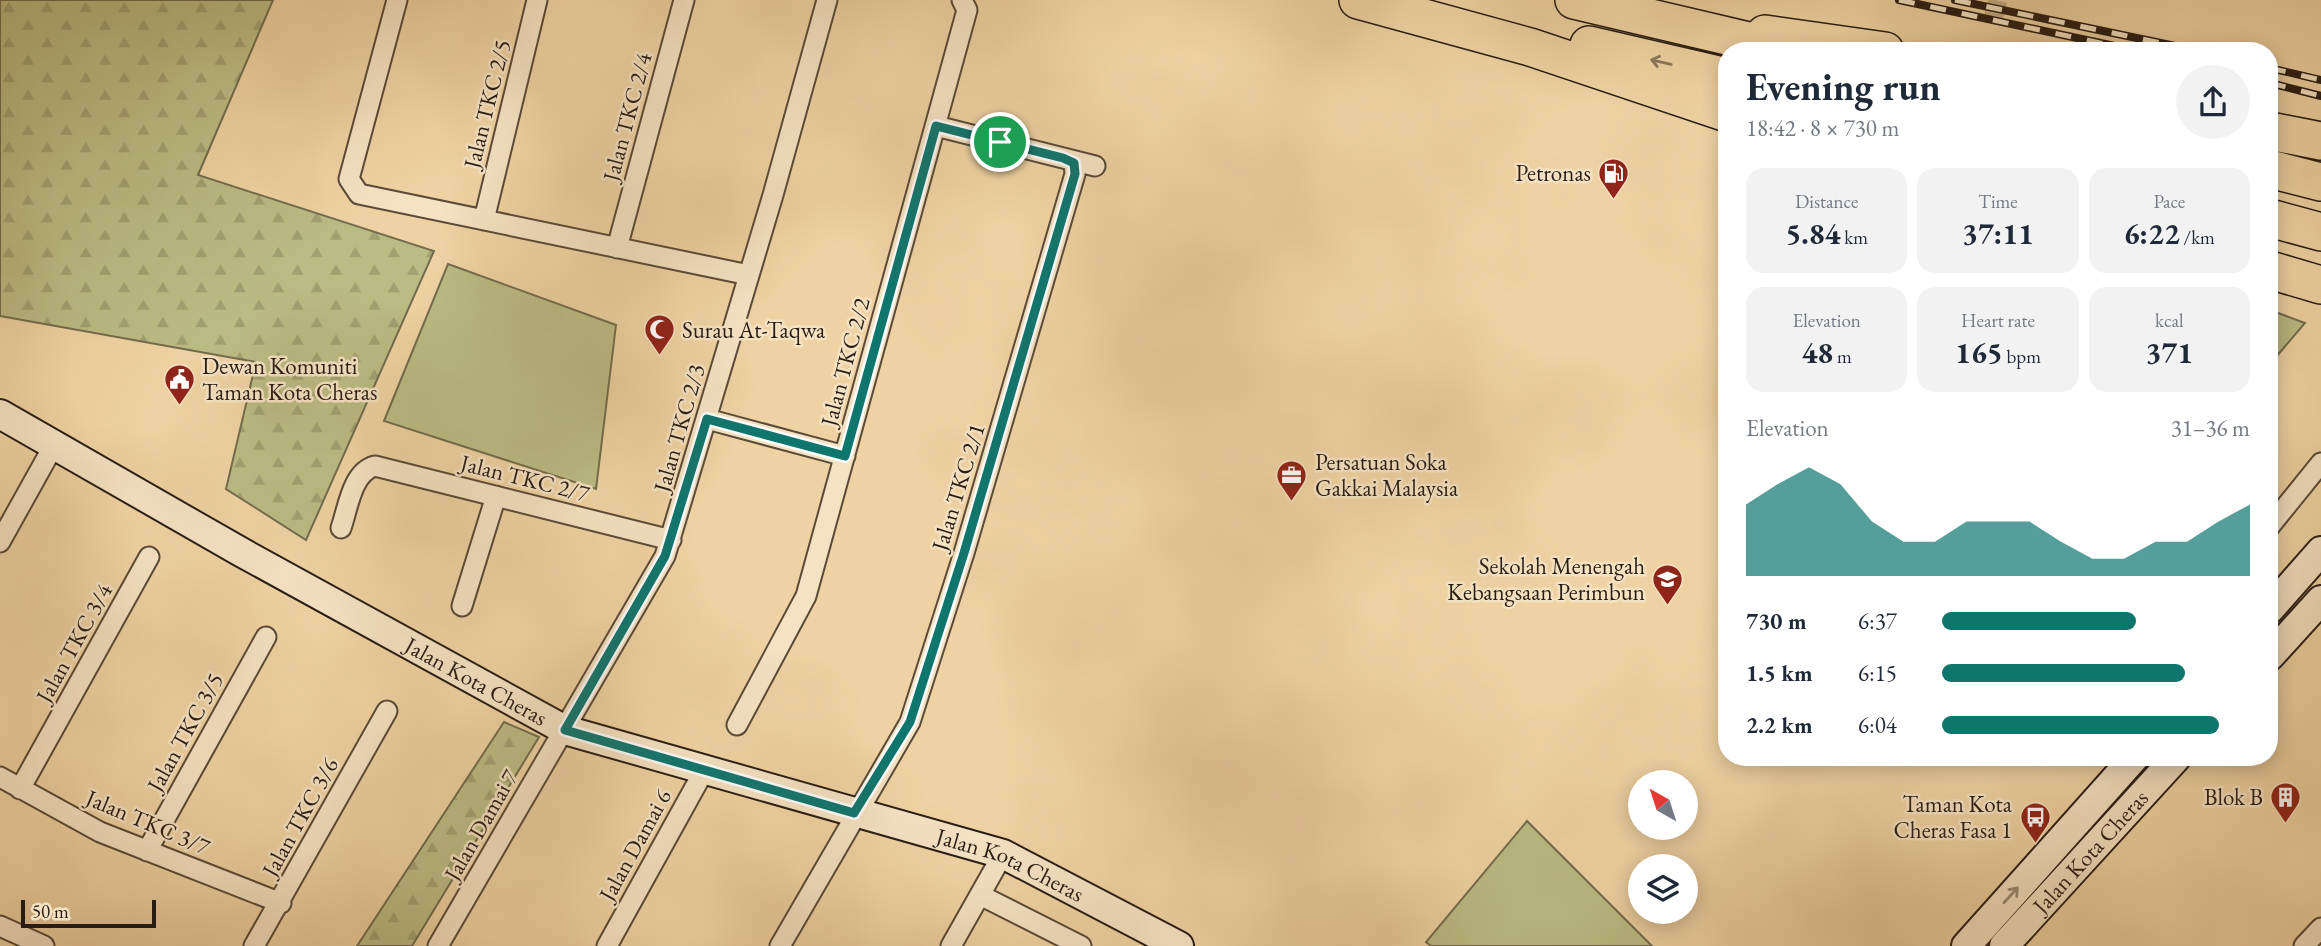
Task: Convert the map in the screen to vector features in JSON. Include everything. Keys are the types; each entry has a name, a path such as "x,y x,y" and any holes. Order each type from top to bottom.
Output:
{"highway":[{"path":"1357,0 1530,47 1718,110"},
{"path":"1400,0 1718,75"},
{"path":"1574,0 1753,42"},
{"path":"1670,22 1818,42"},
{"path":"2278,133 2321,141"},
{"path":"2278,171 2321,182"},
{"path":"2278,220 2321,232"},
{"path":"2278,272 2321,285"}],"street":[{"path":"397,0 349,179 359,194 749,275"},
{"name":"Jalan TKC 2/5","path":"484,220 537,0"},
{"name":"Jalan TKC 2/4","path":"617,248 684,0"},
{"name":"Jalan TKC 2/3","path":"565,730 671,540 827,0"},
{"name":"Jalan TKC 2/2","path":"737,725 806,596 967,10 962,0"},
{"path":"936,126 1074,163 1095,166"},
{"name":"Jalan TKC 2/1","path":"780,946 854,813 910,722 1025,347 1075,174 1074,163"},
{"name":"Jalan Kota Cheras","path":"0,414 565,730 1003,854 1179,946"},
{"path":"707,419 845,456"},
{"path":"0,542 54,445"},
{"path":"2278,516 2321,463"},
{"name":"Jalan TKC 2/7","path":"341,528 359,475 366,468 375,466 671,540"},
{"path":"462,606 496,496"},
{"path":"2278,600 2321,551"},
{"name":"Jalan TKC 3/4","path":"20,789 149,556"},
{"path":"2278,647 2321,600"},
{"name":"Jalan TKC 3/5","path":"146,851 266,637"},
{"name":"Jalan TKC 3/6","path":"254,946 387,711"},
{"name":"Jalan Damai 7","path":"441,945 565,730"},
{"name":"Jalan Kota Cheras","path":"1966,946 2127,766"},
{"name":"Jalan Kota Cheras","path":"2004,946 2169,766"},
{"name":"Jalan Damai 6","path":"607,946 705,769"},
{"name":"Jalan TKC 3/7","path":"0,777 100,832 281,902"},
{"path":"951,946 1003,854"},
{"path":"980,895 1081,946"},
{"path":"0,926 44,946"},
{"path":"2304,946 2321,928"}],"green space":[{"path":"0,0 273,0 198,175 434,251 306,540 226,489 256,362 0,316"},
{"path":"448,264 616,325 596,489 384,421"},
{"path":"2278,313 2305,323 2278,355"},
{"path":"504,722 539,737 412,946 357,946"},
{"path":"1527,821 1652,946 1431,946 1426,942"}],"tunnel":[{"path":"1993,19 1998,0"}],"railway":[{"path":"1899,0 2096,42"},
{"path":"1955,0 2156,42"},
{"path":"2278,70 2321,80"},
{"path":"2278,85 2321,96"}],"place":[{"name":"Petronas","path":"1614,200"},
{"name":"Surau At-Taqwa","path":"659,357"},
{"name":"Dewan Komuniti Taman Kota Cheras","path":"179,406"},
{"name":"Persatuan Soka Gakkai Malaysia","path":"1292,502"},
{"name":"Sekolah Menengah Kebangsaan Perimbun","path":"1668,606"},
{"name":"Blok B","path":"2286,824"},
{"name":"Taman Kota Cheras Fasa 1","path":"2035,844"}],"route":[{"path":"936,126 1000,142 1063,158 1074,163 1075,174 964,553 910,722 854,813 565,730 665,556 707,419 845,456 936,126"}]}
